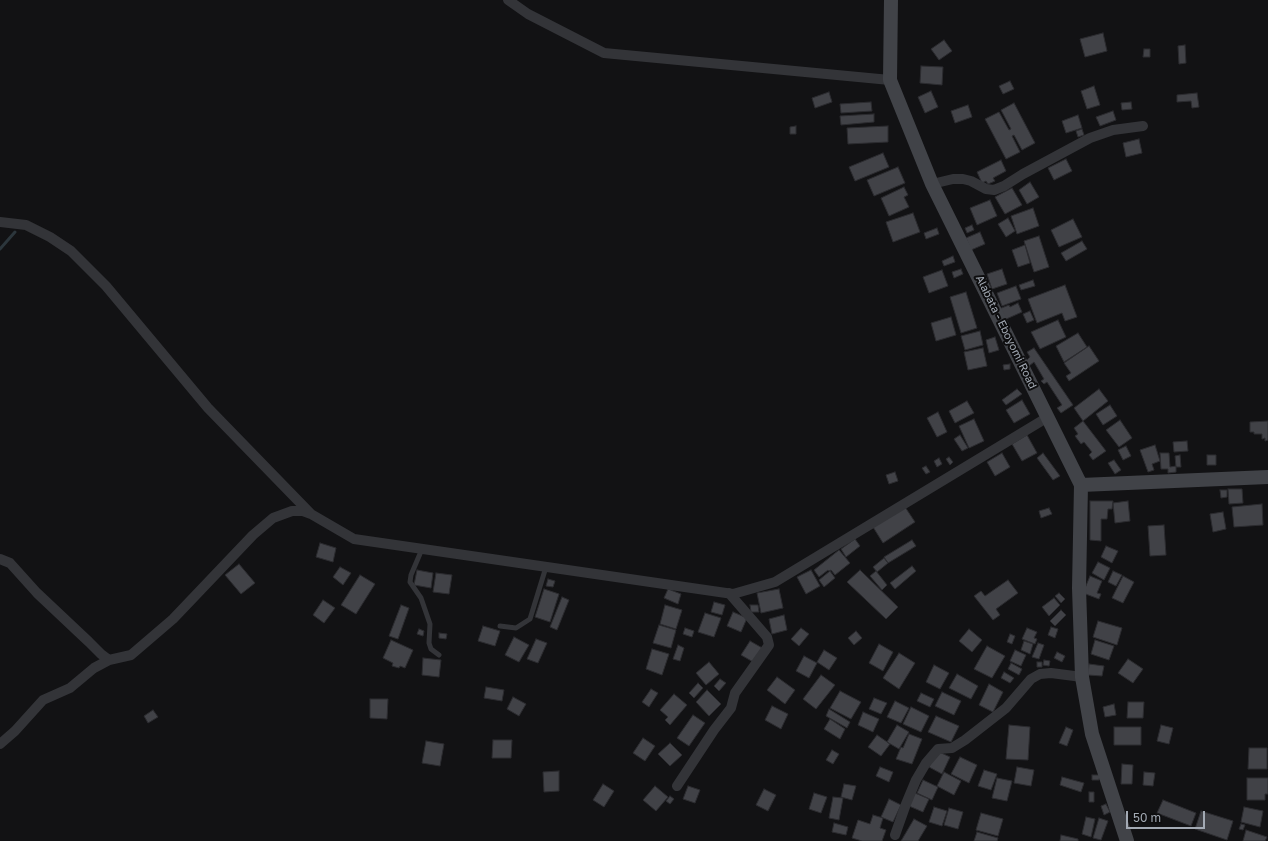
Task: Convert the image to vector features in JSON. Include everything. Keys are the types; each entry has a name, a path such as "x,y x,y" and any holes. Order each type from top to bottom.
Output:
{"main road":[{"name":"Alabata - Eboyomi Road","path":"891,0 890,80 932,184 1081,485"},
{"path":"1127,841 1092,734 1082,677 1079,588 1081,485 1268,477"}],"street":[{"path":"508,0 528,14 604,53 890,80"},
{"path":"932,184 953,179 963,179 971,181 986,189 994,190 1004,186 1023,174 1090,138 1113,130 1143,126"},
{"path":"0,222 26,225 50,237 71,251 106,286 208,408 311,514"},
{"path":"0,744 20,726 43,700 70,688 94,668 110,660 131,655 173,620 254,535 273,518 292,511 303,511 311,514 354,539 733,594 775,582 1048,417"},
{"path":"0,559 10,563 37,593 100,654 110,660"},
{"path":"677,786 714,730 731,708 735,692 769,645 767,637 729,593"},
{"path":"895,835 916,780 926,763 938,749 952,748 965,740 1006,708 1031,680 1040,674 1050,673 1082,677"}],"lane":[{"path":"422,549 411,575 410,582 421,598 430,624 428,643 431,649 439,655"},
{"path":"500,626 516,628 530,619 546,567"}],"building":[{"path":"1103,33 1107,51 1085,57 1080,39"},
{"path":"944,40 952,51 939,60 931,49"},
{"path":"1185,45 1186,63 1179,64 1178,46"},
{"path":"1144,49 1150,49 1150,57 1143,57"},
{"path":"921,66 943,67 942,85 920,83"},
{"path":"1010,81 1014,89 1003,94 999,86"},
{"path":"1094,86 1100,105 1087,109 1081,91"},
{"path":"931,91 938,107 925,113 918,97"},
{"path":"829,92 832,102 815,108 812,98"},
{"path":"1197,93 1199,107 1192,108 1191,101 1177,102 1177,95"},
{"path":"871,102 872,111 841,113 840,104"},
{"path":"1131,102 1132,109 1122,110 1121,103"},
{"path":"1014,103 1035,143 1022,150 1014,135 1012,136 1020,152 1006,159 985,119 999,112 1009,130 1011,129 1001,110"},
{"path":"968,105 972,117 955,123 951,111"},
{"path":"1113,111 1116,120 1100,126 1096,117"},
{"path":"874,114 874,122 841,125 840,116"},
{"path":"1078,115 1082,128 1066,133 1062,121"},
{"path":"796,126 796,134 790,134 790,127"},
{"path":"888,126 888,142 848,144 847,128"},
{"path":"1082,129 1084,135 1078,137 1076,131"},
{"path":"1139,139 1142,153 1126,157 1123,143"},
{"path":"883,153 889,167 855,181 849,167"},
{"path":"1066,159 1072,171 1054,180 1048,168"},
{"path":"1001,160 1006,171 993,178 995,181 988,184 986,181 982,183 977,172"},
{"path":"898,167 905,183 874,196 867,180"},
{"path":"1030,182 1039,197 1027,204 1019,190"},
{"path":"904,187 908,195 904,197 909,207 889,216 881,198"},
{"path":"1012,188 1022,205 1005,214 995,197"},
{"path":"990,200 997,216 977,225 970,208"},
{"path":"1033,208 1039,226 1017,234 1011,216"},
{"path":"913,213 920,232 893,242 886,222"},
{"path":"1008,218 1015,231 1006,237 998,224"},
{"path":"1073,219 1082,237 1059,247 1051,230"},
{"path":"972,225 974,230 967,233 965,228"},
{"path":"937,228 939,234 926,239 924,233"},
{"path":"980,232 985,244 971,250 966,238"},
{"path":"1039,236 1049,267 1034,272 1024,241"},
{"path":"1082,241 1087,249 1066,261 1061,253"},
{"path":"1025,245 1030,263 1018,267 1012,250"},
{"path":"953,256 955,262 944,266 942,261"},
{"path":"961,269 963,274 954,278 952,272"},
{"path":"1002,269 1007,284 992,289 987,274"},
{"path":"942,270 948,286 929,293 923,277"},
{"path":"1033,280 1035,286 1021,290 1019,285"},
{"path":"1065,285 1077,317 1065,321 1062,313 1037,323 1028,299"},
{"path":"1016,286 1021,299 1002,306 997,293"},
{"path":"966,292 977,328 961,333 950,297"},
{"path":"1018,303 1022,312 1004,320 999,309 1009,305 1010,307"},
{"path":"1030,311 1034,320 1027,323 1023,314"},
{"path":"951,317 956,335 936,341 931,323"},
{"path":"1058,320 1066,337 1040,349 1031,332"},
{"path":"980,331 983,345 965,350 961,336"},
{"path":"1078,333 1087,347 1064,362 1056,346"},
{"path":"995,337 999,350 989,353 986,340"},
{"path":"1089,346 1099,361 1069,381 1066,376 1071,373 1064,363"},
{"path":"983,348 987,366 968,370 964,352"},
{"path":"1034,348 1073,405 1061,413 1057,408 1062,405 1047,382 1044,384 1041,381 1044,379 1034,362 1029,366 1026,361 1030,357 1027,352"},
{"path":"1010,364 1010,369 1004,370 1003,365"},
{"path":"1017,389 1022,394 1006,405 1002,400"},
{"path":"1099,389 1108,401 1083,421 1074,408"},
{"path":"1022,400 1030,414 1014,423 1006,410"},
{"path":"967,401 974,413 955,423 949,411"},
{"path":"1110,405 1117,416 1103,425 1096,414"},
{"path":"938,412 947,432 937,437 927,418"},
{"path":"974,419 984,441 969,448 959,426"},
{"path":"1120,420 1132,438 1119,447 1106,430"},
{"path":"1083,421 1106,451 1093,460 1089,455 1092,452 1084,442 1081,444 1075,436 1078,434 1074,428"},
{"path":"1268,421 1268,440 1265,441 1265,438 1262,439 1262,434 1254,434 1254,432 1250,432 1250,422"},
{"path":"960,435 968,448 962,451 954,439"},
{"path":"1027,435 1037,453 1022,461 1012,444"},
{"path":"1187,441 1188,451 1174,452 1173,442"},
{"path":"1155,445 1160,461 1152,464 1154,470 1148,472 1140,450"},
{"path":"1126,446 1131,456 1123,460 1118,450"},
{"path":"1002,453 1010,467 995,476 987,462"},
{"path":"1043,453 1060,476 1053,480 1037,458"},
{"path":"1160,453 1169,453 1170,467 1176,466 1176,472 1168,473 1168,469 1161,469"},
{"path":"1180,455 1181,467 1176,467 1175,456"},
{"path":"1207,455 1216,455 1216,465 1207,465"},
{"path":"949,457 953,462 950,465 946,459"},
{"path":"939,458 942,464 937,467 934,461"},
{"path":"1114,460 1121,470 1115,474 1108,463"},
{"path":"926,466 930,472 926,474 922,468"},
{"path":"895,472 898,481 889,484 886,475"},
{"path":"1228,489 1242,489 1243,503 1229,504"},
{"path":"1220,490 1227,490 1227,497 1221,498"},
{"path":"1090,501 1113,501 1112,509 1108,509 1107,519 1101,519 1101,541 1090,540"},
{"path":"1128,501 1130,521 1115,523 1113,503"},
{"path":"1262,504 1263,525 1234,527 1232,507"},
{"path":"905,507 915,522 883,543 873,527"},
{"path":"1049,508 1052,514 1041,518 1039,511"},
{"path":"1223,512 1226,529 1213,532 1210,514"},
{"path":"1164,525 1166,555 1150,556 1148,526"},
{"path":"855,539 860,546 846,557 841,549"},
{"path":"912,540 916,546 888,563 884,557"},
{"path":"320,543 336,548 333,562 316,557"},
{"path":"1106,546 1118,551 1112,563 1101,557"},
{"path":"839,550 850,563 835,575 831,570 828,570 819,577 814,570"},
{"path":"884,558 888,563 877,572 873,567"},
{"path":"1098,562 1110,568 1104,580 1092,573"},
{"path":"239,564 255,583 241,594 225,575"},
{"path":"912,566 916,571 895,589 890,583"},
{"path":"340,567 351,573 343,585 333,577"},
{"path":"417,570 433,573 431,588 414,585"},
{"path":"811,570 820,586 806,594 797,577"},
{"path":"860,570 898,607 886,619 847,582"},
{"path":"830,571 835,578 824,587 819,580"},
{"path":"876,571 887,585 882,590 870,576"},
{"path":"1113,571 1122,575 1116,586 1108,582"},
{"path":"436,573 452,575 449,594 433,592"},
{"path":"360,575 375,584 356,614 341,605"},
{"path":"1090,576 1102,581 1097,593 1101,594 1099,599 1083,593"},
{"path":"1123,576 1134,582 1123,603 1112,598"},
{"path":"548,579 555,581 553,587 546,586"},
{"path":"1008,580 1018,593 996,609 1000,615 993,620 974,596 981,591 985,596"},
{"path":"544,589 559,594 550,622 535,617"},
{"path":"668,589 681,594 678,604 664,598"},
{"path":"779,589 783,608 761,613 757,593"},
{"path":"1059,593 1065,599 1061,603 1055,596"},
{"path":"562,597 569,600 557,630 550,627"},
{"path":"1054,598 1060,605 1049,616 1042,607"},
{"path":"323,600 335,608 324,623 313,615"},
{"path":"714,602 725,605 722,615 711,612"},
{"path":"401,605 409,608 398,639 389,636"},
{"path":"665,605 682,610 676,629 660,624"},
{"path":"750,605 758,605 759,612 751,612"},
{"path":"1061,610 1066,615 1055,626 1050,621"},
{"path":"733,612 747,618 741,632 727,626"},
{"path":"705,613 721,618 714,637 698,632"},
{"path":"784,615 787,630 772,634 769,619"},
{"path":"1098,621 1122,628 1117,645 1093,637"},
{"path":"659,625 676,630 671,648 653,643"},
{"path":"483,626 500,631 495,646 478,641"},
{"path":"1051,627 1058,629 1055,638 1048,635"},
{"path":"685,628 694,631 692,637 683,634"},
{"path":"801,628 809,634 799,646 791,639"},
{"path":"1027,628 1037,632 1034,638 1037,639 1035,644 1022,639"},
{"path":"419,629 424,631 423,636 417,634"},
{"path":"969,629 982,640 972,652 959,641"},
{"path":"856,631 862,638 854,645 848,638"},
{"path":"439,633 447,634 446,639 439,638"},
{"path":"1010,634 1015,636 1012,644 1007,642"},
{"path":"514,637 529,645 519,662 505,655"},
{"path":"536,639 547,643 538,663 527,659"},
{"path":"391,640 413,650 405,668 400,666 399,668 392,666 393,663 383,658"},
{"path":"1095,640 1114,646 1109,660 1091,654"},
{"path":"750,641 764,649 755,663 741,655"},
{"path":"1024,641 1033,644 1030,654 1021,650"},
{"path":"1038,643 1044,645 1039,659 1032,657"},
{"path":"879,644 893,652 883,671 869,663"},
{"path":"678,645 684,648 680,661 673,659"},
{"path":"987,646 1005,656 992,678 974,669"},
{"path":"652,649 669,654 662,675 646,669"},
{"path":"824,650 837,658 829,670 817,662"},
{"path":"1015,650 1026,655 1021,666 1010,661"},
{"path":"1057,652 1065,656 1062,662 1054,658"},
{"path":"899,653 915,663 899,689 883,678"},
{"path":"804,656 817,663 809,678 796,671"},
{"path":"423,658 441,660 439,677 422,675"},
{"path":"1128,659 1143,669 1133,683 1118,673"},
{"path":"1044,660 1050,661 1049,666 1043,665"},
{"path":"709,662 719,674 706,685 696,673"},
{"path":"1037,662 1042,662 1042,667 1037,667"},
{"path":"1011,663 1022,669 1019,675 1008,669"},
{"path":"1089,664 1104,666 1102,676 1088,675"},
{"path":"934,665 949,673 940,689 926,682"},
{"path":"1004,672 1014,678 1010,683 1001,678"},
{"path":"957,674 978,686 971,699 949,688"},
{"path":"821,675 835,685 816,709 803,699"},
{"path":"777,677 795,690 785,704 767,690"},
{"path":"720,679 726,683 719,691 714,686"},
{"path":"698,683 703,688 694,698 689,693"},
{"path":"989,684 1003,692 993,712 979,705"},
{"path":"486,687 504,690 502,701 484,698"},
{"path":"651,689 658,693 649,707 642,702"},
{"path":"707,690 721,704 709,716 696,702"},
{"path":"840,691 861,702 851,719 830,708"},
{"path":"942,692 961,701 954,715 935,706"},
{"path":"921,693 934,699 930,707 917,701"},
{"path":"674,694 687,705 670,725 665,720 668,717 660,710"},
{"path":"513,697 526,704 519,716 507,709"},
{"path":"874,698 887,703 881,714 869,709"},
{"path":"370,699 388,699 387,719 370,718"},
{"path":"895,701 909,708 901,723 887,717"},
{"path":"1128,702 1144,702 1143,718 1127,718"},
{"path":"1114,704 1116,715 1105,717 1103,707"},
{"path":"772,706 788,714 781,729 765,720"},
{"path":"911,707 929,716 921,732 903,724"},
{"path":"829,709 850,722 847,728 826,716"},
{"path":"153,710 158,717 148,723 144,716"},
{"path":"863,712 879,719 873,732 858,725"},
{"path":"693,715 705,723 689,746 677,738"},
{"path":"936,716 959,726 951,742 928,732"},
{"path":"830,719 845,729 840,739 824,729"},
{"path":"897,725 909,732 899,749 887,742"},
{"path":"1009,725 1030,727 1028,760 1006,759"},
{"path":"1161,725 1173,728 1169,744 1157,741"},
{"path":"1066,727 1073,730 1067,746 1059,743"},
{"path":"1114,727 1141,727 1141,745 1114,745"},
{"path":"909,734 922,739 912,764 896,759"},
{"path":"877,735 890,744 881,756 868,747"},
{"path":"643,738 655,746 645,761 633,753"},
{"path":"493,740 512,740 511,758 492,758"},
{"path":"426,741 444,744 440,766 422,763"},
{"path":"670,743 682,755 670,766 658,754"},
{"path":"1249,748 1267,748 1267,769 1248,769"},
{"path":"832,750 839,754 833,764 826,760"},
{"path":"937,751 950,757 942,774 929,767"},
{"path":"960,757 977,765 969,783 951,774"},
{"path":"1122,764 1133,765 1132,784 1121,784"},
{"path":"880,767 893,772 889,782 876,776"},
{"path":"1017,767 1034,770 1031,786 1014,783"},
{"path":"984,770 997,774 991,790 978,786"},
{"path":"559,771 559,791 544,792 543,772"},
{"path":"944,772 961,781 954,795 937,786"},
{"path":"1144,772 1155,773 1153,786 1143,785"},
{"path":"1092,775 1100,775 1099,780 1092,780"},
{"path":"1062,777 1084,783 1081,792 1060,785"},
{"path":"997,778 1012,781 1007,801 992,798"},
{"path":"1247,778 1268,778 1268,794 1265,794 1265,800 1247,800"},
{"path":"923,780 938,787 932,800 917,793"},
{"path":"603,784 614,791 604,807 593,800"},
{"path":"844,784 856,786 852,800 841,797"},
{"path":"655,786 668,797 656,811 643,800"},
{"path":"688,786 700,790 695,803 683,799"},
{"path":"764,789 776,795 768,811 756,805"},
{"path":"1089,792 1094,792 1094,802 1089,802"},
{"path":"814,793 827,797 821,813 809,809"},
{"path":"915,793 929,799 923,812 909,806"},
{"path":"670,796 674,799 670,804 666,801"},
{"path":"833,797 843,798 839,820 829,818"},
{"path":"889,799 901,805 893,822 881,817"},
{"path":"1163,800 1196,813 1191,826 1157,813"},
{"path":"1106,804 1110,812 1104,815 1101,806"},
{"path":"934,807 947,811 942,826 929,822"},
{"path":"1244,807 1263,811 1260,827 1241,822"},
{"path":"949,808 963,812 958,829 944,825"},
{"path":"1201,811 1233,821 1227,840 1195,829"},
{"path":"981,813 1003,819 998,836 976,830"},
{"path":"873,815 883,818 880,828 886,830 882,841 862,841 852,838 858,820 870,824"},
{"path":"1086,817 1095,819 1091,837 1082,834"},
{"path":"1099,818 1108,821 1101,840 1093,838"},
{"path":"914,819 927,826 918,841 901,841"},
{"path":"834,823 848,827 846,835 832,832"},
{"path":"1241,824 1245,825 1243,830 1239,829"},
{"path":"1246,830 1267,837 1265,841 1243,841"},
{"path":"977,832 998,838 997,841 974,841"},
{"path":"1061,835 1078,839 1078,841 1060,841"}],"waterway":[{"path":"0,249 15,232"}]}
